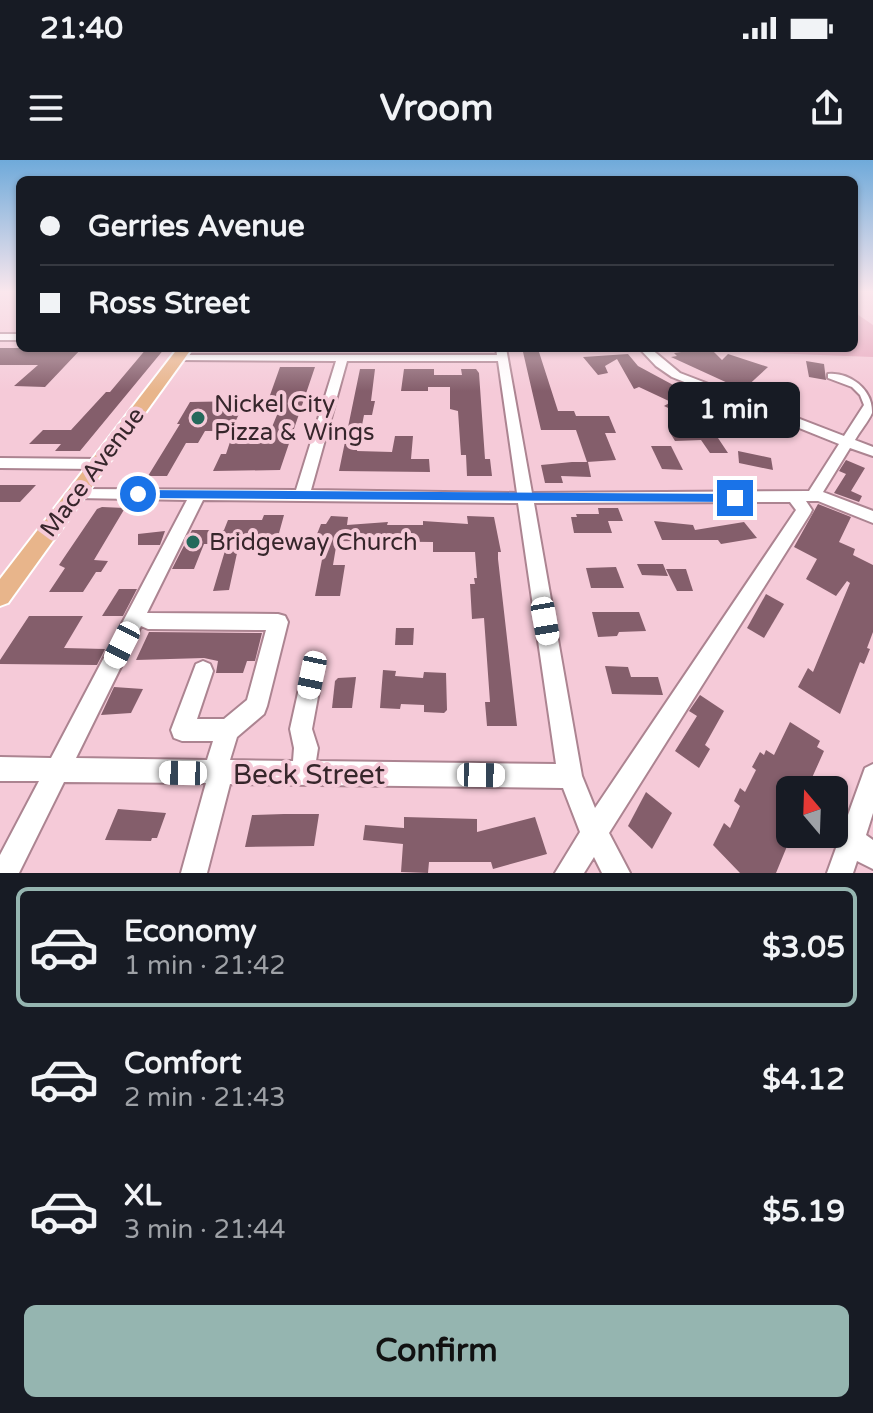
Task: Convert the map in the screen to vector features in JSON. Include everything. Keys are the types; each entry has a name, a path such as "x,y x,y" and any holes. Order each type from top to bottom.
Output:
{"main road":[{"name":"Mace Avenue","path":"0,596 181,353"}],"street":[{"path":"648,352 676,375 873,452"},
{"path":"181,353 342,358 502,353 570,776 594,832 617,873"},
{"path":"302,495 342,358"},
{"path":"568,873 804,510 804,497 870,405 869,397 849,380 832,376"},
{"path":"0,463 98,464"},
{"path":"77,493 524,498 804,497 832,500 873,517"},
{"path":"5,873 198,494"},
{"path":"148,621 278,622 256,706 228,730 194,873"},
{"path":"203,671 182,730 228,730"},
{"path":"303,774 306,748 301,729 312,675"},
{"name":"Beck Street","path":"0,769 570,776"},
{"path":"840,873 873,776"},
{"path":"851,840 873,856"}],"shaded area":[{"path":"858,324 872,324 873,357 743,352 858,352"}],"building":[{"path":"0,348 16,348 16,352 78,352 45,387 14,386 38,365 0,365"},
{"path":"144,352 162,352 80,451 55,451 61,444 29,444 43,430 71,430 106,392 110,392"},
{"path":"523,352 539,352 558,411 574,411 576,416 609,416 616,433 605,433 616,460 587,462 576,430 541,430"},
{"path":"714,352 722,360 728,354 768,367 743,390 671,357 677,356 674,353"},
{"path":"628,354 638,366 688,393 728,453 710,453 701,440 675,441 669,431 685,416 664,406 671,402 639,387 634,389 617,359 605,366 608,373 598,375 583,357"},
{"path":"806,361 824,364 826,380 809,377"},
{"path":"280,367 315,367 280,470 213,471 221,454 226,454 230,442 252,442 258,427 272,427 284,398 269,398"},
{"path":"360,369 375,369 371,401 375,401 372,415 364,415 357,451 392,452 395,436 413,436 411,459 429,459 430,472 339,471"},
{"path":"404,369 434,369 434,375 462,375 461,369 476,369 479,373 485,459 490,459 492,476 467,476 466,455 461,455 458,411 450,409 450,387 401,391"},
{"path":"245,401 231,431 205,431 198,443 186,443 167,476 148,476 190,402"},
{"path":"651,446 671,446 683,470 662,469"},
{"path":"738,451 771,458 773,470 739,463"},
{"path":"846,460 865,468 851,491 862,496 859,502 834,493 846,474 839,471"},
{"path":"588,462 591,477 561,476 563,483 545,483 541,465"},
{"path":"0,485 36,485 20,502 0,502"},
{"path":"818,504 851,517 839,542 855,549 853,555 873,565 873,632 867,648 870,649 864,664 860,662 840,714 798,687 808,668 813,672 850,583 847,581 836,596 806,579 817,559 794,547"},
{"path":"125,508 94,560 108,561 101,572 96,572 83,592 49,592 65,568 59,565 97,509"},
{"path":"598,508 618,508 623,521 608,521 612,533 574,533 571,517 577,517 576,514 599,514"},
{"path":"264,515 284,515 276,544 239,544 229,590 213,591 227,544 204,544 194,569 172,569 192,530 224,530 228,520 262,520"},
{"path":"331,516 348,517 347,525 388,522 387,525 423,525 423,521 468,524 467,516 494,517 501,552 498,552 498,559 517,726 487,726 485,702 490,702 484,618 472,619 470,584 475,584 474,578 477,578 475,552 433,552 433,542 337,541 333,565 345,565 340,596 315,596 324,549 314,549 317,534 321,524 326,524"},
{"path":"654,521 693,525 695,530 744,522 757,538 721,544 718,540 662,540"},
{"path":"165,531 160,545 138,545 138,534"},
{"path":"637,564 663,564 668,576 642,575"},
{"path":"616,567 624,588 591,588 586,568"},
{"path":"666,569 686,569 693,591 677,591"},
{"path":"119,589 137,589 123,616 102,616"},
{"path":"766,594 784,604 764,638 747,628"},
{"path":"592,612 639,612 646,631 598,637"},
{"path":"29,616 83,616 64,648 105,649 97,665 0,664"},
{"path":"396,628 414,628 413,645 395,645"},
{"path":"149,632 262,633 255,661 247,661 243,673 216,673 218,661 204,658 136,660"},
{"path":"605,666 628,667 631,677 658,677 663,695 612,694"},
{"path":"383,670 396,671 395,676 423,678 424,672 446,673 447,710 444,713 424,712 424,705 401,704 400,709 380,708"},
{"path":"356,677 352,708 332,708 335,681"},
{"path":"114,687 143,689 131,713 101,715"},
{"path":"700,695 724,711 705,745 710,749 699,768 675,751 697,716 689,711"},
{"path":"790,722 820,741 817,747 824,751 813,776 776,776 776,848 786,848 776,873 740,873 713,845 724,823 730,828 740,806 734,801 740,788 745,792 756,770 752,767 760,752 764,755 766,750 774,755"},
{"path":"646,792 672,813 652,849 628,826"},
{"path":"118,809 166,813 157,838 151,841 105,840"},
{"path":"319,814 314,846 245,847 252,815"},
{"path":"404,817 477,819 477,832 535,817 547,854 493,869 491,862 429,862 428,873 401,872 403,844 363,840 365,825 404,828"}],"place":[{"name":"Nickel City Pizza & Wings","path":"198,418"},
{"name":"Bridgeway Church","path":"193,542"}],"route":[{"path":"138,494 735,498"}]}
